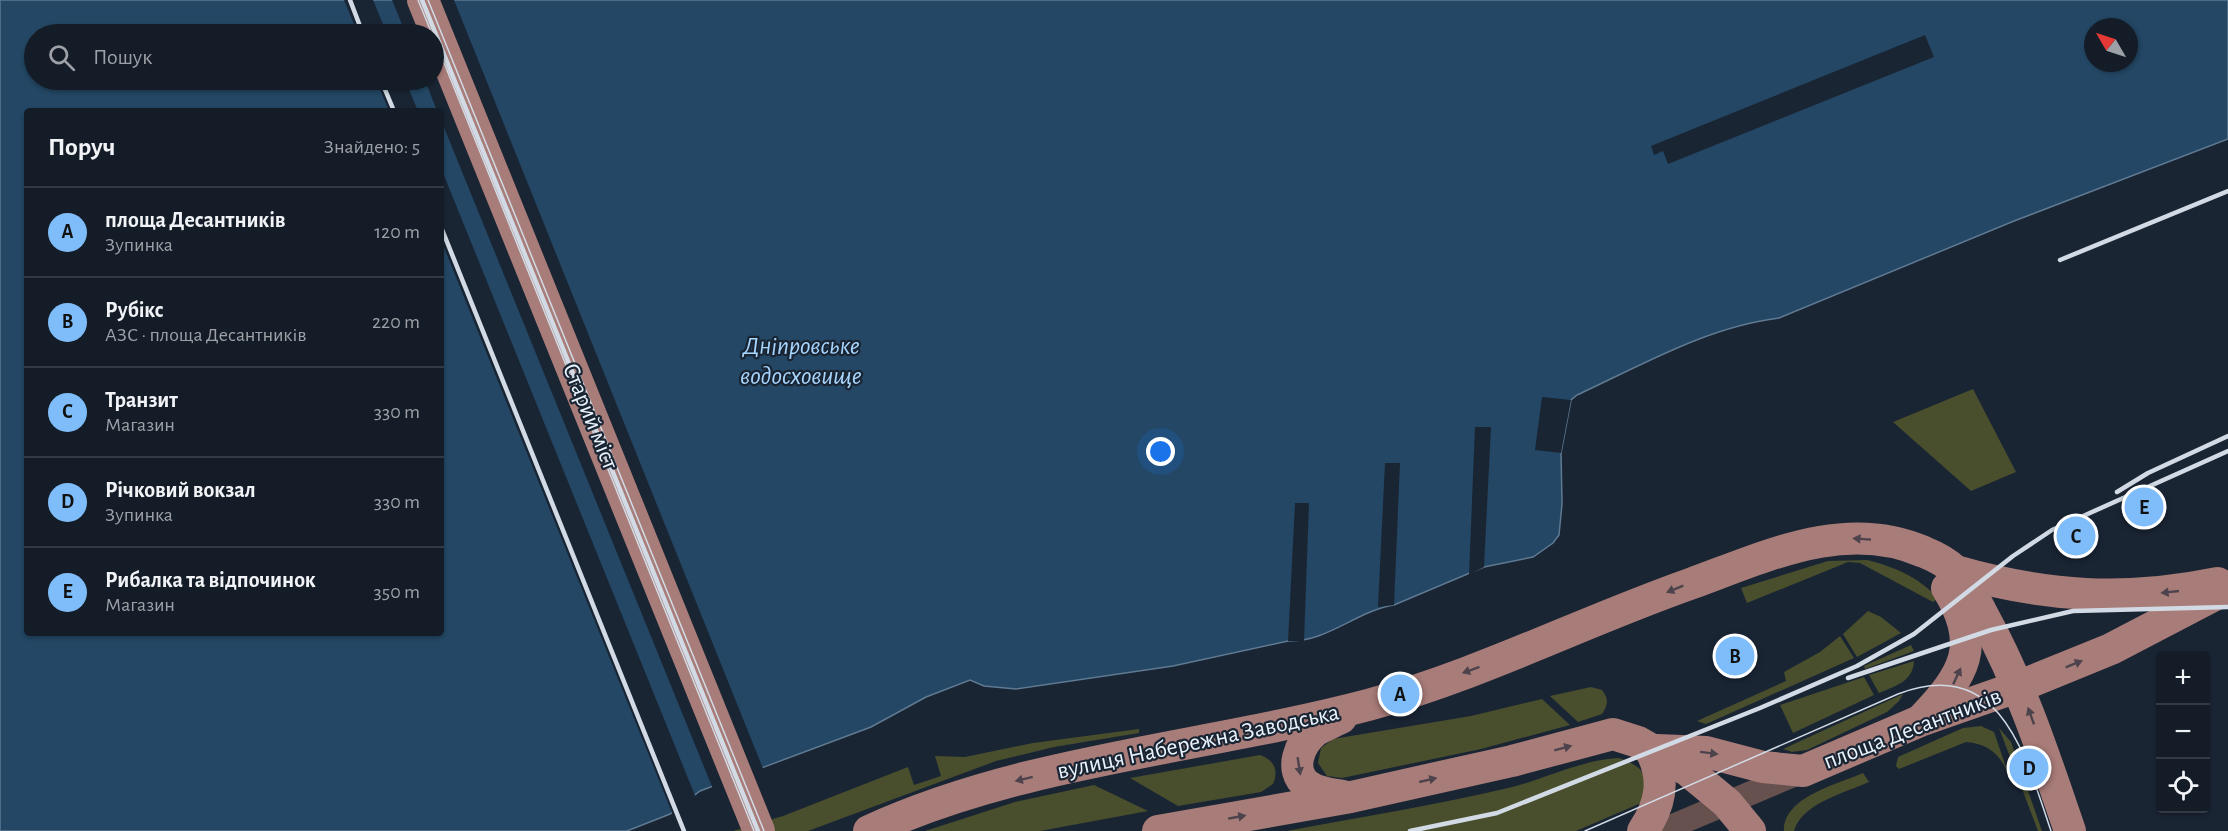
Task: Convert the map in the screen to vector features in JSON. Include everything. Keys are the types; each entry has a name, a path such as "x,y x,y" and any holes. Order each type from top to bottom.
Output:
{"main road":[{"name":"Старий міст","path":"423,0 433,24"},
{"name":"Старий міст","path":"444,52 759,831"},
{"name":"площа Десантників","path":"1526,650 1680,587 1801,544 1830,539 1858,538 1900,542 1928,554 1955,571 1969,591 2020,686 1920,721 1803,771 1763,766 1706,752 1650,749"},
{"path":"1900,542 1945,585 1955,601 1967,638 1963,663 1952,687 1920,721"},
{"path":"1955,571 2022,588 2087,595 2145,594 2228,581"},
{"path":"2070,831 2020,686 2111,649 2228,588"},
{"name":"вулиця Набережна Заводська","path":"869,831 908,813 1028,778 1369,705 1526,650"},
{"path":"1351,797 1319,792 1305,784 1298,770 1298,755 1306,741 1316,731 1369,705"},
{"path":"1158,831 1351,797 1512,761 1613,734 1626,736 1687,770 1727,803 1750,831"},
{"path":"1643,831 1654,815 1661,781 1659,765 1650,749"}],"street":[{"path":"1661,831 1803,771"}],"green space":[{"path":"1973,389 2016,472 1971,491 1893,422"},
{"path":"1867,560 1906,574 1938,598 1933,602 1860,563 1848,562 1747,603 1741,588 1828,561"},
{"path":"1868,611 1881,617 1901,633 1857,657 1843,634"},
{"path":"1840,636 1854,658 1706,724 1697,721 1786,681 1784,672 1820,652"},
{"path":"1911,645 1914,651 1865,669 1864,666"},
{"path":"1914,661 1907,679 1879,693 1869,675"},
{"path":"1864,677 1874,695 1793,733 1780,705"},
{"path":"1591,687 1602,690 1607,699 1606,708 1602,714 1578,722 1550,696"},
{"path":"1903,694 1887,712 1807,750 1792,752 1783,749"},
{"path":"1542,699 1570,725 1481,749 1342,778 1327,776 1318,763 1321,748 1333,739 1471,716"},
{"path":"1981,726 1994,732 2008,773 1997,755 1987,747 1966,742 1899,769 1896,766 1898,757 1963,728"},
{"path":"1999,728 2011,742 2042,831 2038,831"},
{"path":"1139,729 1139,733 1054,747 996,761 808,831 733,831 783,816 908,767 914,785 941,776 935,756 965,757 1033,743"},
{"path":"1260,755 1272,763 1275,770 1273,784 1261,792 1178,806 1130,778"},
{"path":"1619,758 1634,765 1645,777 1648,800 1576,831 1287,831 1481,794 1522,784 1591,762"},
{"path":"1863,773 1869,782 1815,806 1799,821 1794,831 1784,831 1786,819 1792,809 1802,801 1827,787"},
{"path":"1094,785 1148,811 1040,831 925,831 1015,802"}],"water":[{"name":"Дніпровське водосховище","path":"0,0 2228,0 2228,139 2014,221 1779,318 1752,323 1701,338 1577,395 1571,400 1561,453 1562,504 1559,535 1553,543 1533,557 1484,567 1394,605 1367,613 1328,632 1302,640 1173,666 1016,689 984,686 970,680 926,697 871,727 700,791 670,814 627,831 0,831"}],"pier":[{"path":"344,0 373,0 383,24 354,24"},
{"path":"392,0 454,0 764,771 713,789 444,127 444,108 436,108 429,90 444,90 444,24 402,24"},
{"path":"1925,35 1934,57 1668,164 1663,151 1654,155 1651,146"},
{"path":"380,90 409,90 417,108 388,108"},
{"path":"444,175 696,798 673,815 444,247"},
{"path":"1542,397 1571,400 1561,453 1535,450"},
{"path":"1475,427 1491,427 1484,567 1469,575"},
{"path":"1385,463 1400,463 1394,605 1378,607"},
{"path":"1295,503 1309,503 1304,642 1288,641"}],"tram line":[{"path":"418,0 428,24"},
{"path":"428,0 438,24"},
{"path":"444,40 764,831"},
{"path":"444,63 754,831"},
{"path":"1585,831 1898,694 1933,685 1962,688 1985,701 2004,720 2019,745 2031,773 2051,831"}],"railway":[{"path":"350,0 359,24"},
{"path":"422,0 432,24"},
{"path":"444,54 758,831"},
{"path":"385,90 393,108"},
{"path":"2060,260 2228,191"},
{"path":"444,234 684,831"},
{"path":"2117,492 2148,473 2228,436"},
{"path":"1410,831 1497,813 1760,708 1857,666 1914,634 2013,556 2052,530 2228,451"},
{"path":"1848,678 1991,630 2073,611 2228,607"}],"place":[{"name":"Рибалка та відпочинок","path":"2144,507"},
{"name":"Транзит","path":"2076,536"},
{"name":"Рубікс","path":"1735,656"},
{"name":"площа Десантників","path":"1400,694"},
{"name":"Річковий вокзал","path":"2029,768"}]}
